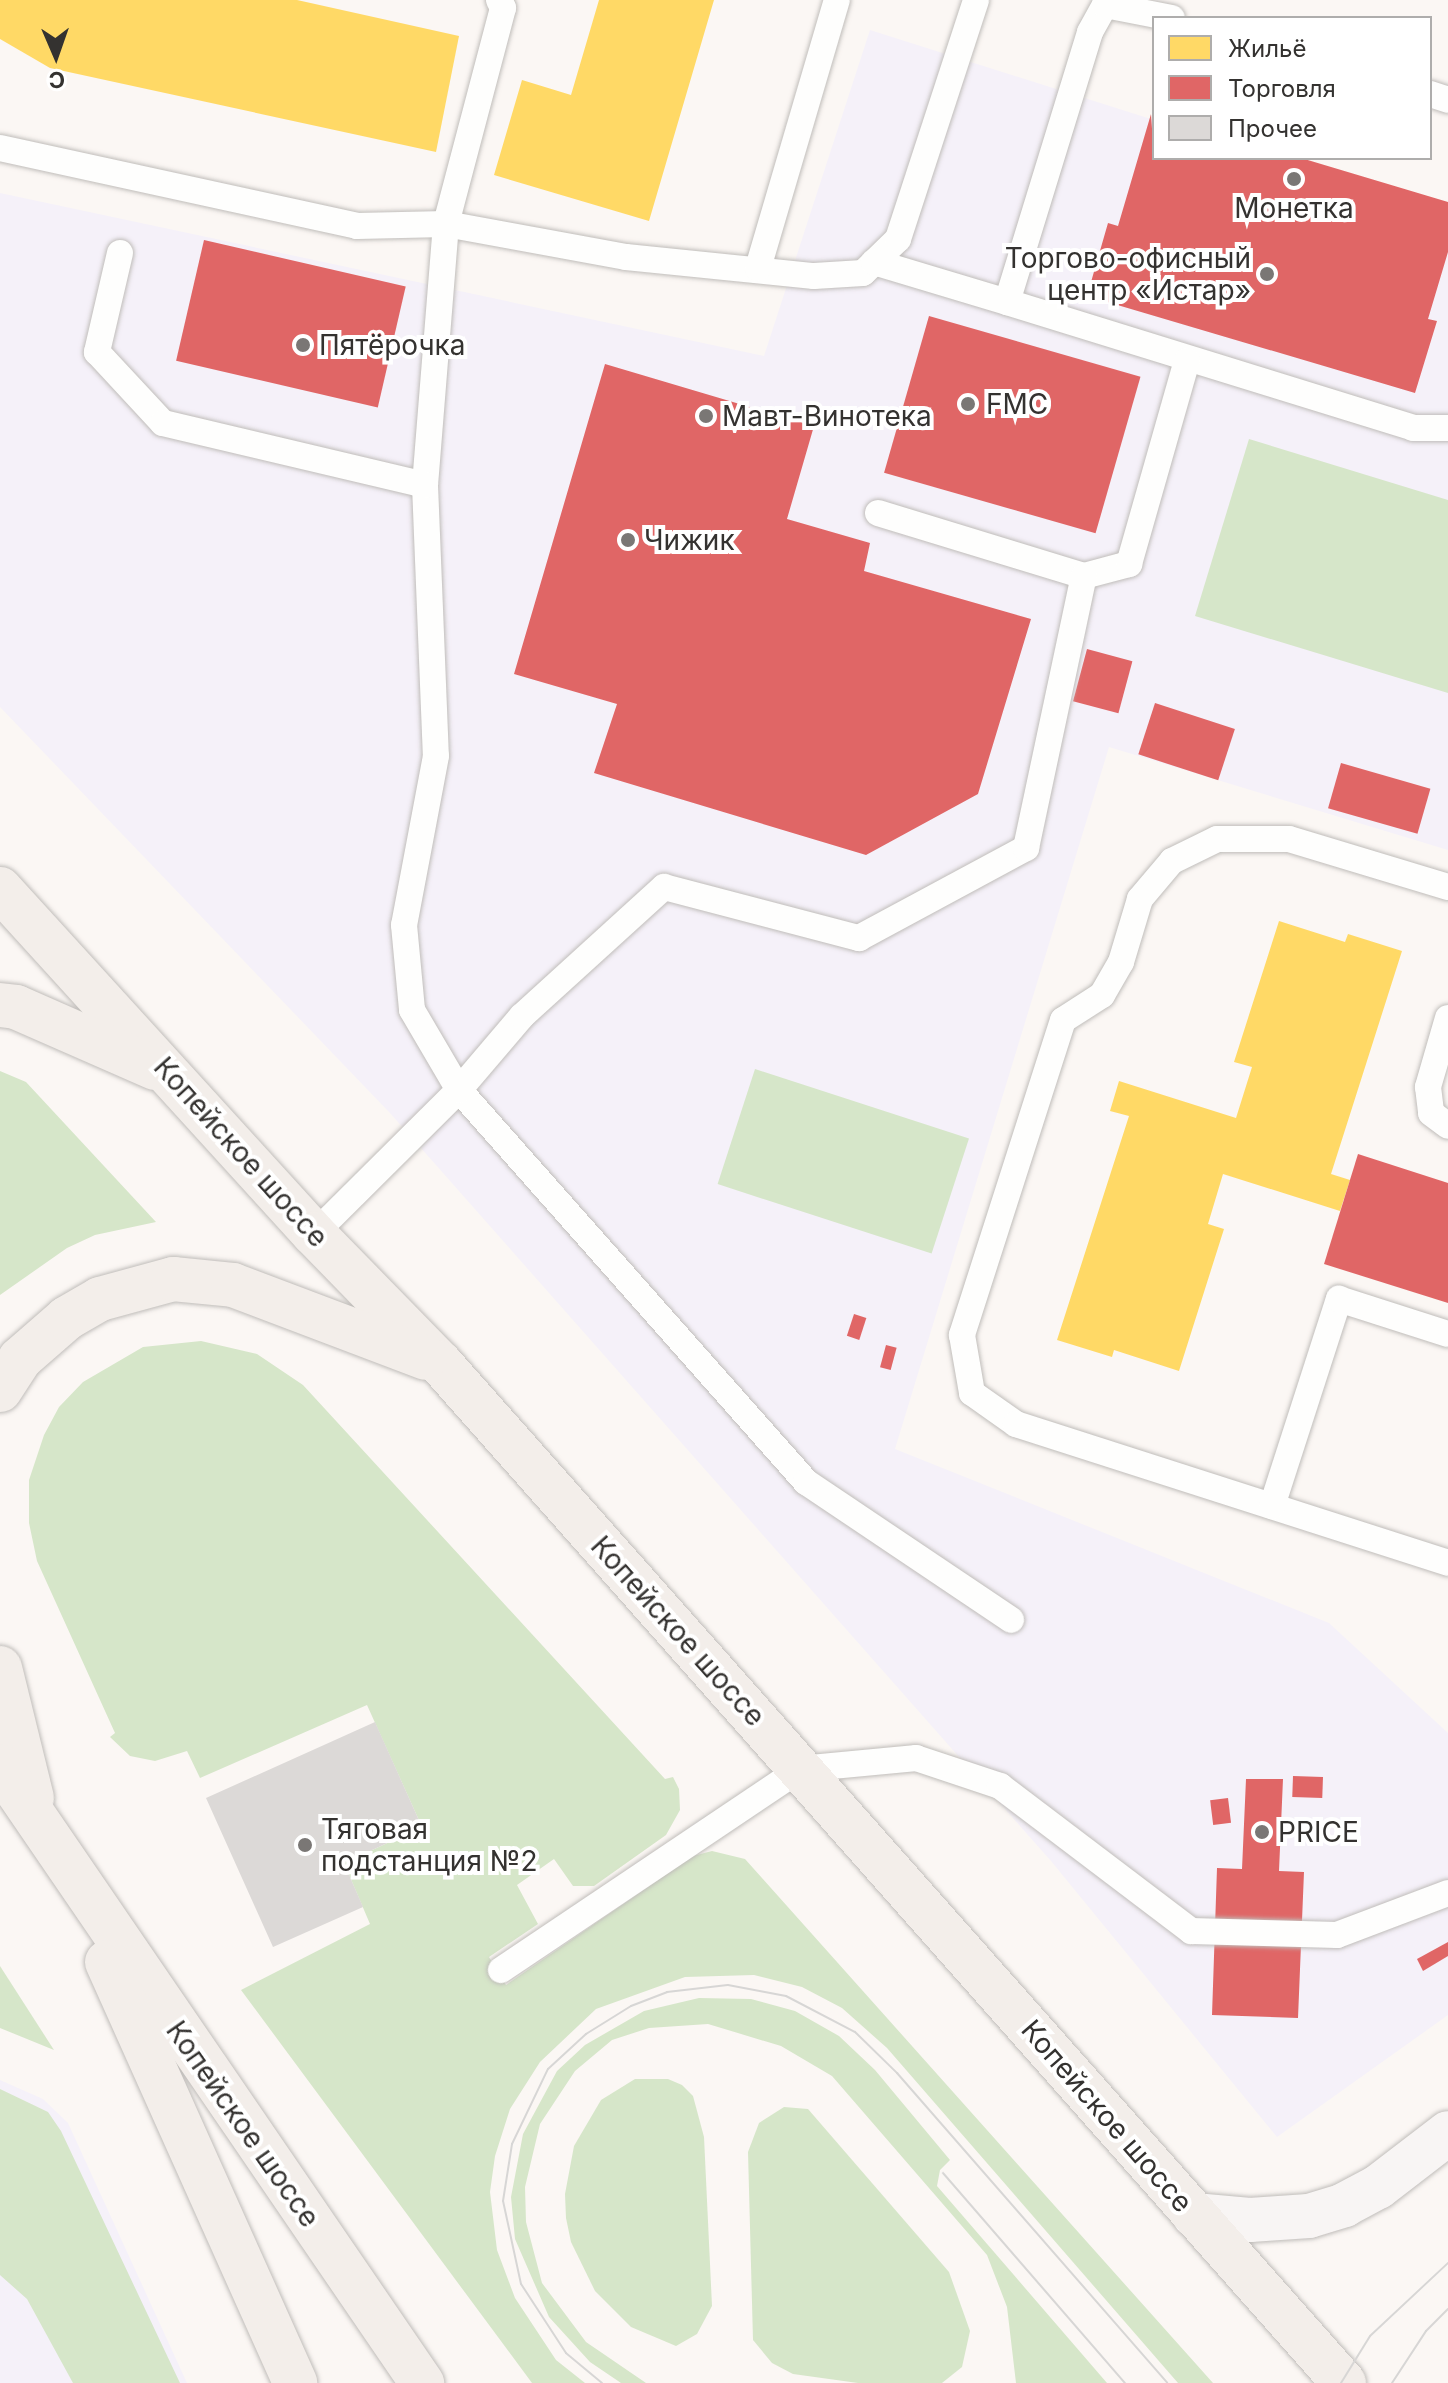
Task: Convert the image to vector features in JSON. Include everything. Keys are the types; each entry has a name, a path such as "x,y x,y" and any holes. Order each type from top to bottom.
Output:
{"main road":[{"name":"Копейское шоссе","path":"0,889 314,1234 440,1363 1344,2383"},
{"path":"0,1005 16,1007 168,1073"},
{"path":"0,1390 20,1359 67,1318 100,1299 173,1279 214,1281 268,1296 440,1363"},
{"path":"0,1668 38,1823"},
{"name":"Копейское шоссе","path":"0,1766 64,1865 422,2383"},
{"name":"Копейское шоссе","path":"64,1865 295,2383"},
{"path":"1194,2215 1250,2220 1309,2216 1344,2205 1378,2187 1448,2133"}],"lane":[{"path":"499,0 503,8 446,224 425,485 436,756 404,925 412,1010 459,1090 806,1482 1011,1620"},
{"path":"758,268 837,0"},
{"path":"0,148 357,226 446,224 626,257 814,276 863,273 898,239 976,0"},
{"path":"1007,302 1090,32 1105,5 1162,16"},
{"path":"120,253 97,352 163,423 425,485"},
{"path":"874,262 1187,361 1413,428 1448,428"},
{"path":"878,513 1084,576 1129,564 1187,361"},
{"path":"314,1234 459,1090 522,1016 664,887 859,938 1026,848 1084,576"},
{"path":"1448,887 1289,839 1217,839 1172,861 1140,899 1121,962 1102,995 1063,1020 962,1335 972,1393 1016,1424 1448,1563"},
{"path":"1448,1018 1428,1087 1431,1113 1448,1126"},
{"path":"1272,1506 1339,1299 1448,1334"},
{"path":"501,1970 800,1769 916,1758 1000,1786 1191,1931 1337,1935 1448,1893"}],"shaded area":[{"path":"870,30 1152,119 1152,160 1448,212 1448,850 1109,747 895,1449 1329,1623 1448,1733 1448,2015 1277,2137 1051,1861 390,1113 0,707 0,193 764,356"},
{"path":"0,2080 43,2099 68,2123 187,2383 0,2383"}],"green space":[{"path":"1249,439 1448,500 1448,693 1195,616"},
{"path":"755,1069 969,1139 932,1254 718,1184"},
{"path":"0,1071 26,1082 156,1222 95,1235 67,1248 0,1295"},
{"path":"201,1341 257,1354 303,1385 665,1779 673,1777 679,1789 680,1810 666,1835 594,1886 573,1886 554,1859 517,1885 538,1924 489,1957 506,1985 693,1856 712,1851 745,1859 1213,2383 1178,2383 887,2048 842,2008 802,1987 754,1975 685,1977 596,2009 540,2062 510,2109 495,2156 490,2192 497,2250 515,2298 556,2360 585,2383 532,2383 241,1990 370,1924 344,1863 422,1827 367,1705 200,1778 187,1751 155,1761 130,1756 110,1737 115,1733 37,1561 29,1523 29,1480 44,1435 59,1407 83,1382 143,1347"},
{"path":"0,1966 54,2050 0,2028"},
{"path":"699,1998 751,1999 795,2011 839,2036 875,2070 950,2160 940,2170 937,2186 1107,2383 1016,2383 1007,2307 987,2255 832,2076 781,2046 708,2024 649,2028 612,2040 575,2071 540,2124 525,2187 526,2222 542,2283 586,2342 646,2383 621,2383 590,2362 549,2317 515,2239 511,2197 523,2134 557,2071 585,2045 644,2011"},
{"path":"635,2079 668,2079 682,2085 693,2096 704,2137 712,2306 697,2334 676,2346 631,2327 595,2291 571,2242 566,2218 565,2194 574,2146 601,2100"},
{"path":"0,2089 48,2112 61,2131 180,2383 73,2383 27,2299 0,2275"},
{"path":"784,2107 808,2109 949,2272 970,2331 962,2367 942,2383 858,2383 793,2374 772,2363 753,2340 748,2152 759,2123"}],"building: Жильё":[{"path":"0,0 297,0 459,36 436,152 50,68 0,39"},
{"path":"599,0 714,0 649,221 494,175 522,80 571,95"},
{"path":"1279,921 1345,942 1348,934 1402,951 1331,1174 1350,1180 1340,1211 1223,1174 1208,1224 1224,1229 1179,1371 1114,1350 1112,1357 1057,1340 1129,1116 1110,1111 1119,1081 1236,1118 1252,1067 1234,1062"}],"building: Торговля":[{"name":"Торгово-офисный центр «Истар»","path":"1151,114 1152,160 1308,160 1448,202 1448,252 1428,319 1437,321 1415,393 1087,296 1108,223 1118,226"},
{"path":"204,240 406,287 378,407 176,361"},
{"path":"929,316 1140,377 1096,533 884,473"},
{"path":"605,364 814,426 787,519 870,543 864,571 1031,619 978,794 866,855 594,773 617,704 514,674"},
{"path":"1087,649 1132,661 1118,713 1073,701"},
{"path":"1155,703 1235,729 1218,780 1138,754"},
{"path":"1341,763 1430,789 1417,834 1328,808"},
{"path":"1358,1154 1448,1183 1448,1303 1324,1264"},
{"path":"854,1314 866,1318 859,1340 847,1336"},
{"path":"886,1345 897,1348 891,1370 880,1367"},
{"path":"1293,1776 1323,1777 1322,1798 1292,1797"},
{"path":"1246,1779 1283,1779 1279,1871 1304,1872 1298,2018 1212,2015 1217,1868 1242,1869"},
{"path":"1228,1798 1231,1823 1213,1825 1210,1800"},
{"path":"1448,1942 1448,1956 1423,1971 1417,1959"}],"building: Прочее":[{"name":"Тяговая подстанция №2","path":"375,1722 422,1827 344,1863 363,1907 273,1947 206,1798"}],"tram line":[{"path":"602,2383 566,2353 521,2284 503,2201 512,2144 548,2069 586,2034 631,2006 667,1992 728,1985 786,1996 855,2032 897,2073 1167,2383"},
{"path":"943,2173 1125,2383"},
{"path":"1341,2383 1370,2336 1448,2263"},
{"path":"1392,2383 1426,2331 1448,2309"}],"place":[{"name":"Монетка","path":"1294,179"},
{"name":"Торгово-офисный центр «Истар»","path":"1267,274"},
{"name":"Пятёрочка","path":"303,345"},
{"name":"FMC","path":"968,404"},
{"name":"Мавт-Винотека","path":"706,416"},
{"name":"Чижик","path":"628,540"},
{"name":"PRICE","path":"1262,1832"},
{"name":"Тяговая подстанция №2","path":"305,1845"}]}
